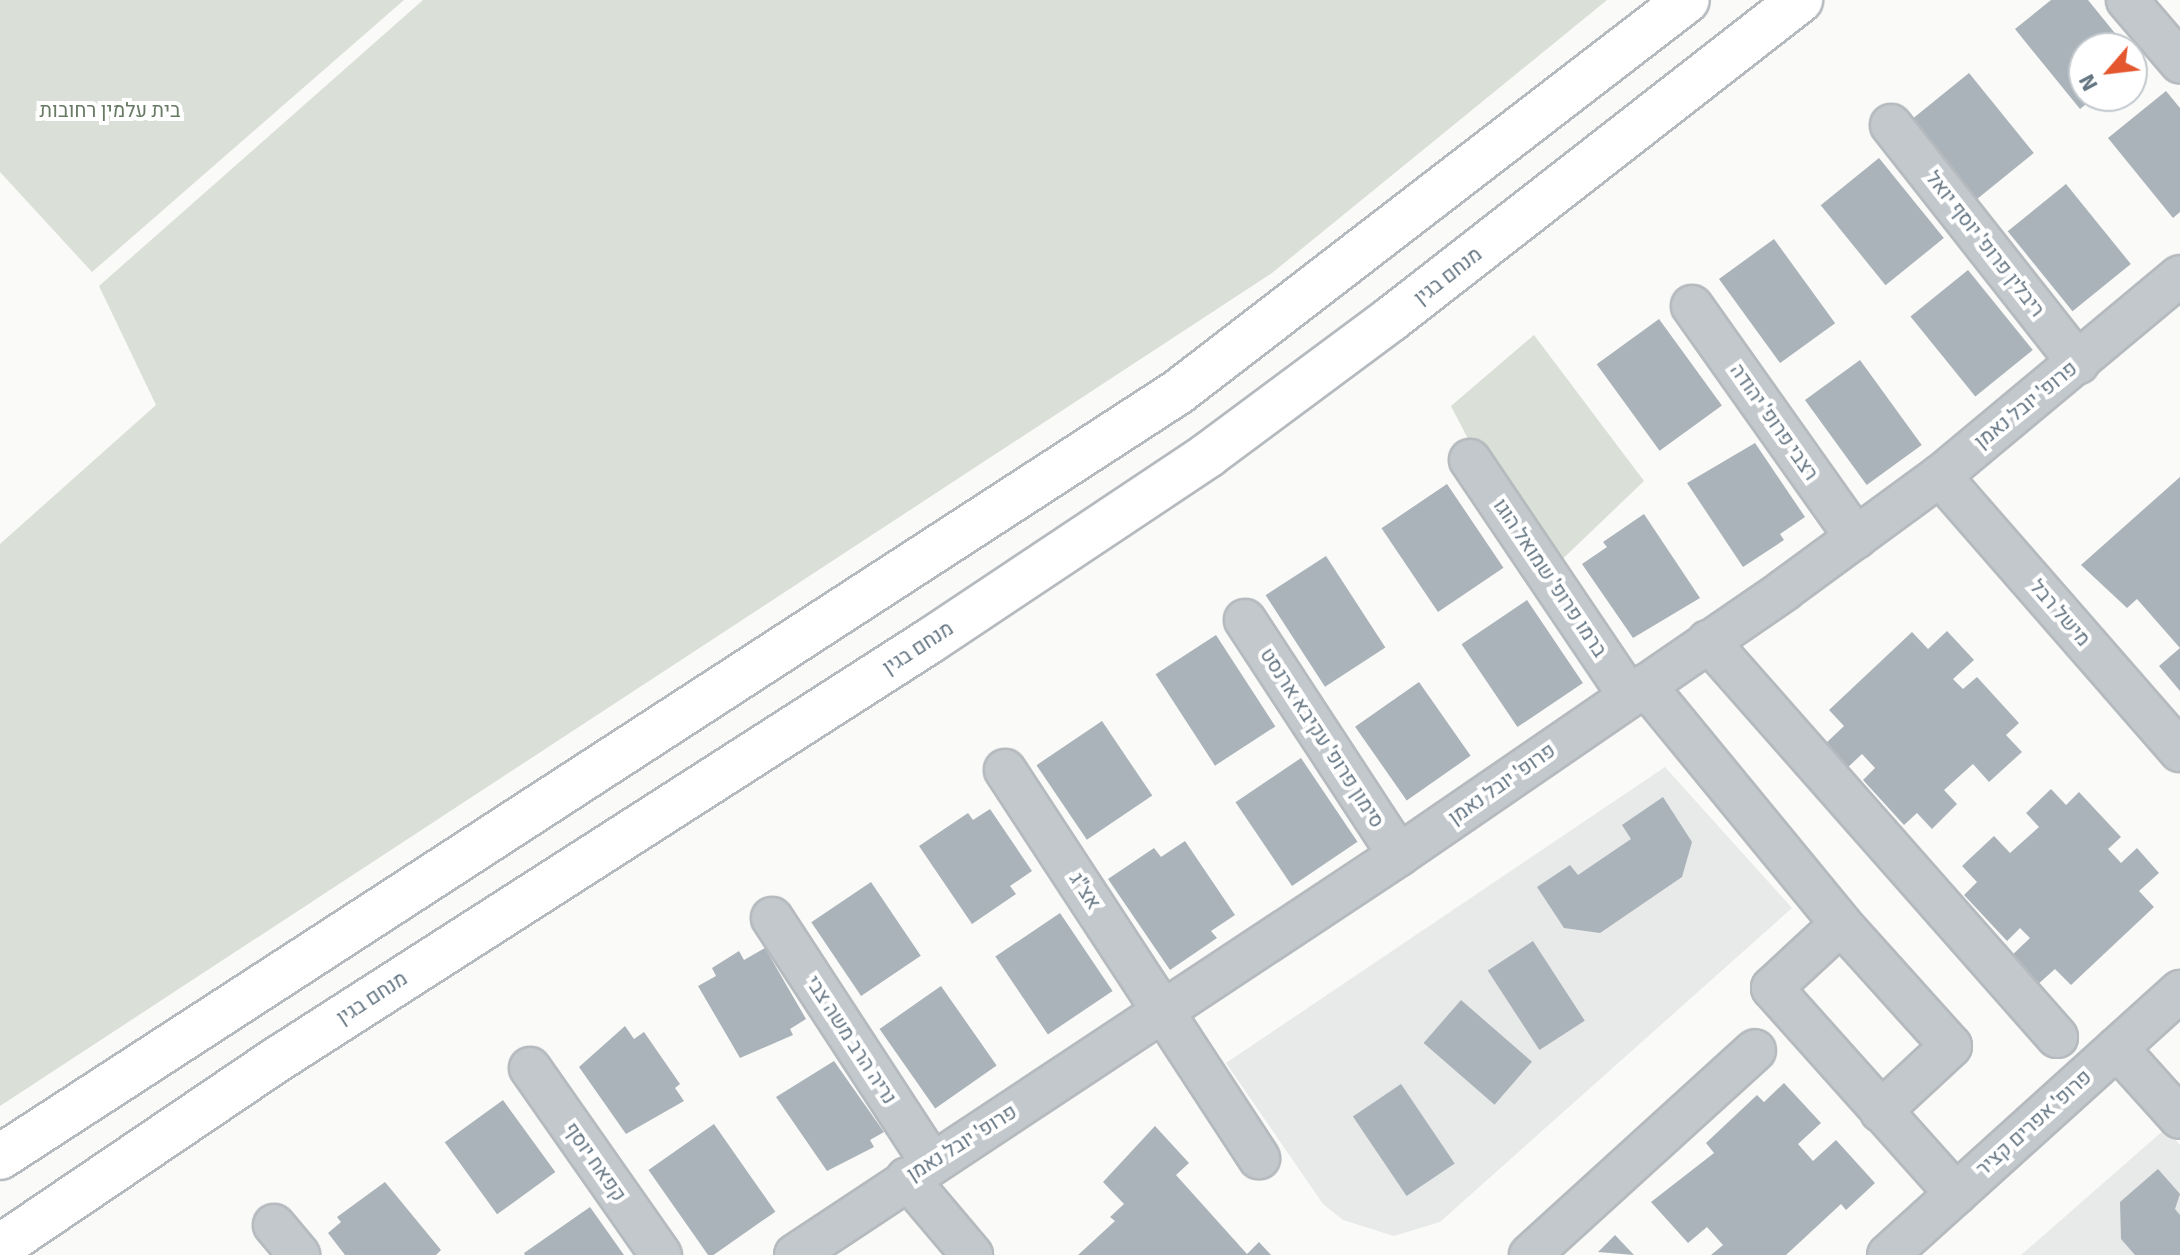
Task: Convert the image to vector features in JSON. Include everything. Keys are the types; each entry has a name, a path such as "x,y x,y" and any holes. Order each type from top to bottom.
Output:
{"main road":[{"path":"0,1157 1178,392 1687,0"},
{"name":"מנחם בגין","path":"0,1247 293,1049 931,640 1208,455 1366,339 1800,0"}],"street":[{"path":"2127,0 2180,62"},
{"name":"ריבלין פרופ' יוסף יואל","path":"1891,125 2078,363"},
{"name":"פרופ' יובל נאמן","path":"795,1255 919,1170 1164,1013 1399,855 1856,538 1940,476 2180,276"},
{"name":"רצבי פרופ' יהודה","path":"1692,306 1856,538"},
{"name":"ברמו פרופ' שמואל הוגו","path":"1470,460 1637,690 1951,1046 1881,1111"},
{"name":"מישל רבל","path":"1940,476 2180,751"},
{"name":"סימון פרופ' עקיבא ארנסט","path":"1245,620 1399,855"},
{"path":"1708,641 2057,1037"},
{"name":"אצ\"ג","path":"1005,770 1259,1158"},
{"name":"נריה הרב משה צבי","path":"772,918 972,1255"},
{"path":"1841,924 1772,988 1956,1194"},
{"name":"פרופ' אפרים קציר","path":"1888,1255 2180,991"},
{"path":"2117,1048 2180,1118"},
{"path":"1530,1255 1755,1050"},
{"name":"קפאח יוסף","path":"530,1068 661,1255"},
{"path":"274,1225 299,1255"}],"shaded area":[{"path":"1665,767 1792,908 1440,1222 1394,1236 1343,1220 1323,1204 1226,1063"},
{"path":"2165,1129 2180,1145 2180,1255 2021,1255"}],"green space":[{"name":"בית עלמין רחובות","path":"0,0 404,0 92,272 0,172"},
{"path":"423,0 1607,0 1272,273 0,1106 0,544 156,405 99,286"},
{"path":"1534,335 1644,481 1550,571 1482,466 1451,406"}],"building":[{"path":"2051,0 2088,0 2114,32 2068,32 2068,94 2015,29"},
{"path":"1969,73 2034,153 1976,200 1911,120"},
{"path":"2166,91 2180,108 2180,212 2173,218 2108,138 2140,112 2148,112 2148,106"},
{"path":"1879,158 1944,238 1886,285 1821,205"},
{"path":"2066,184 2131,264 2073,311 2008,231"},
{"path":"1774,239 1835,323 1780,363 1719,279"},
{"path":"1968,270 2033,350 1975,397 1910,317"},
{"path":"1659,319 1722,406 1660,451 1597,364"},
{"path":"1860,360 1922,445 1867,485 1805,400"},
{"path":"1755,443 1805,517 1780,534 1784,540 1743,567 1687,483"},
{"path":"2180,477 2180,648 2137,599 2127,608 2081,565"},
{"path":"1447,484 1503,568 1438,612 1382,528"},
{"path":"1644,514 1700,598 1633,638 1582,564 1607,547 1603,542"},
{"path":"1326,556 1385,647 1325,687 1266,595"},
{"path":"1527,600 1583,683 1517,727 1462,644"},
{"path":"1947,631 1974,660 1953,679 1963,689 1977,677 2019,723 2006,735 2022,752 1989,782 1973,764 1944,790 1957,804 1932,829 1917,813 1904,825 1863,780 1875,768 1862,754 1846,769 1824,745 1844,726 1829,710 1912,632 1928,649"},
{"path":"1216,635 1275,726 1215,766 1156,674"},
{"path":"2180,648 2180,691 2159,666"},
{"path":"1419,682 1471,756 1407,800 1355,727"},
{"path":"1102,721 1152,796 1087,840 1037,765"},
{"path":"1301,758 1357,842 1292,886 1236,802"},
{"path":"2051,789 2066,805 2079,792 2121,837 2108,849 2121,863 2137,848 2159,873 2139,891 2154,907 2071,985 2055,969 2036,986 2009,958 2030,938 2020,928 2007,941 1964,895 1977,882 1962,866 1994,836 2010,853 2039,827 2026,813"},
{"path":"1663,797 1692,842 1682,877 1600,933 1564,928 1537,887 1570,865 1578,875 1631,839 1622,825"},
{"path":"990,809 1032,871 1010,886 1016,894 972,924 919,846 968,813 973,820"},
{"path":"1185,841 1235,915 1211,931 1217,938 1170,970 1108,879 1154,848 1161,857"},
{"path":"871,882 921,956 861,996 811,922"},
{"path":"1060,913 1113,991 1048,1035 995,957"},
{"path":"1533,941 1585,1021 1539,1050 1488,970"},
{"path":"765,948 806,1019 790,1029 793,1035 740,1058 698,986 716,976 712,968 739,951 744,960"},
{"path":"941,986 997,1065 935,1108 880,1029"},
{"path":"1461,1000 1532,1062 1495,1105 1424,1043"},
{"path":"625,1026 634,1039 644,1032 680,1084 675,1088 684,1101 626,1134 579,1067"},
{"path":"834,1061 884,1132 870,1140 874,1147 827,1171 776,1097"},
{"path":"1784,1083 1821,1123 1798,1144 1813,1161 1836,1140 1875,1183 1846,1210 1841,1204 1786,1255 1711,1255 1723,1245 1707,1227 1688,1243 1651,1202 1714,1153 1706,1143 1757,1095 1764,1102"},
{"path":"1401,1084 1455,1164 1407,1196 1353,1116"},
{"path":"503,1100 555,1172 497,1214 445,1142"},
{"path":"714,1124 775,1212 713,1255 708,1255 648,1170"},
{"path":"1155,1126 1189,1163 1176,1175 1247,1254 1259,1242 1271,1255 1078,1255 1115,1221 1110,1217 1124,1204 1103,1182"},
{"path":"2158,1169 2180,1194 2175,1209 2180,1215 2180,1255 2135,1255 2121,1239 2120,1202"},
{"path":"385,1182 441,1250 436,1255 345,1255 328,1233 341,1222 337,1217"},
{"path":"590,1207 624,1255 525,1255 524,1253"},
{"path":"1615,1235 1634,1255 1598,1252"}]}
